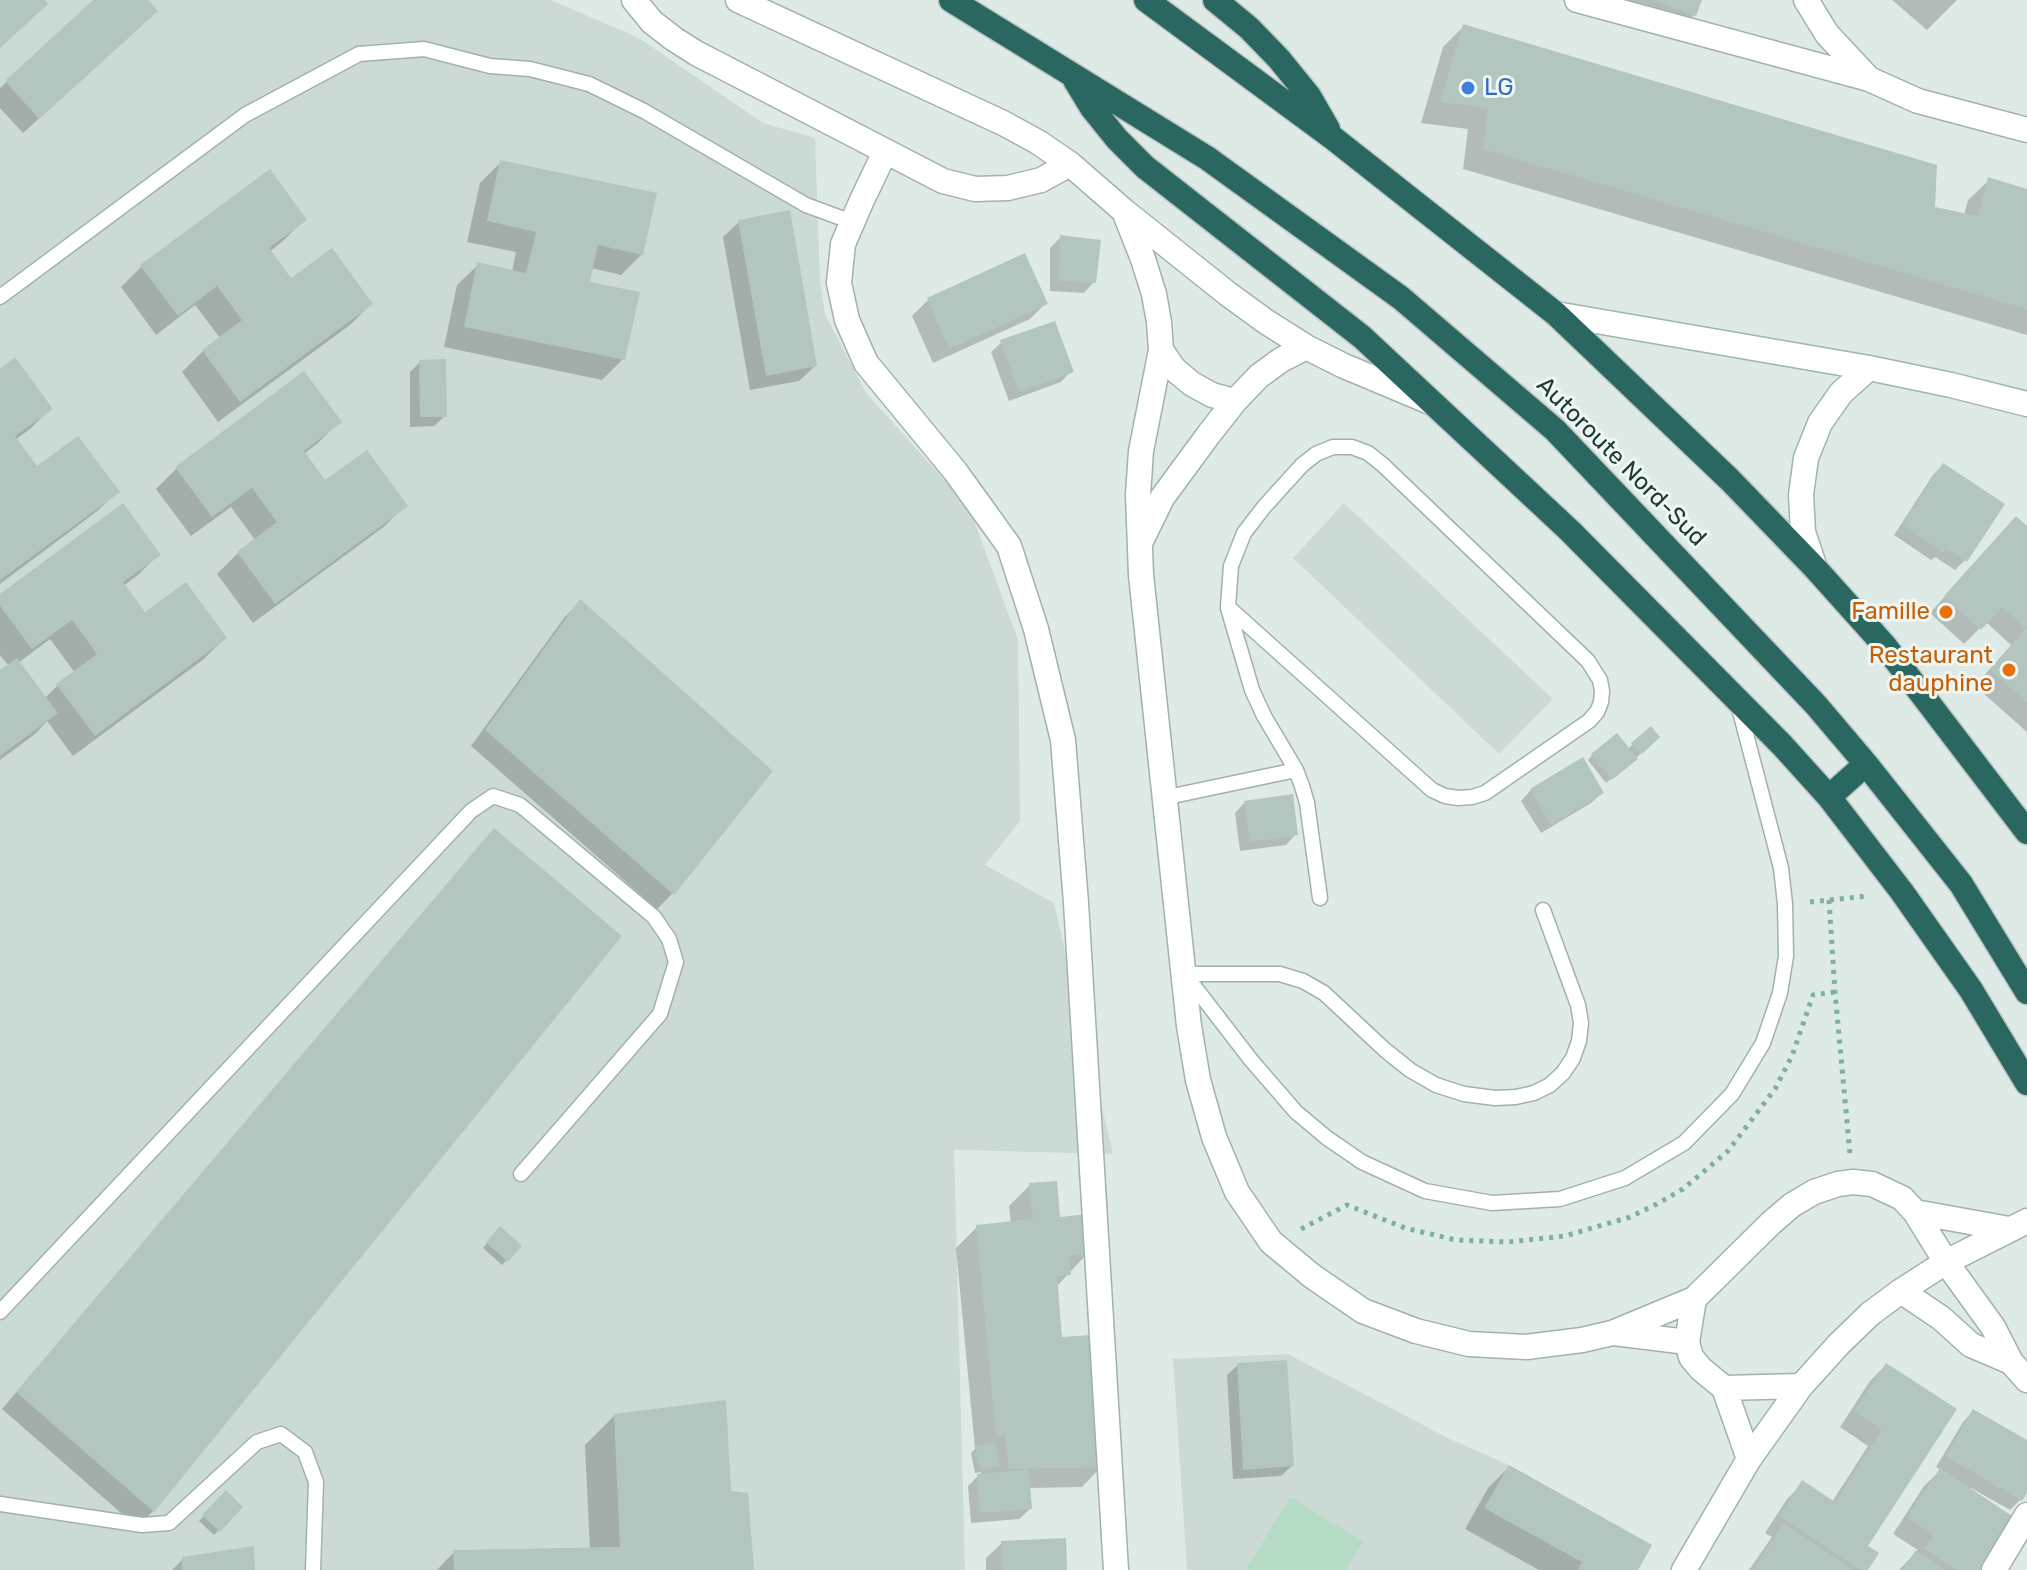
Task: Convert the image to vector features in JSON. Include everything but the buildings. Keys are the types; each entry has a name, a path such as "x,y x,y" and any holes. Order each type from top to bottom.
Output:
{"highway":[{"name":"Autoroute Nord-Sud","path":"951,0 1207,158 1401,298 1555,430 1816,705 1866,764 1961,884 2027,992"},
{"path":"1146,0 1333,138 1556,314 1730,480 1815,568 1885,646 2027,832"},
{"path":"1215,0 1249,28 1279,59 1309,96 1333,138"},
{"path":"1072,74 1092,108 1145,167 1340,319 1436,405 1581,542 1829,797 1865,841 1971,990 2027,1083"},
{"path":"1829,797 1866,764"}],"street":[{"path":"634,0 652,22 696,53 943,181 975,189 1008,188 1041,180 1070,164"},
{"path":"738,0 1038,142 1070,164 1124,211 1265,321 1344,366 1436,405"},
{"path":"1577,0 1869,79 1918,101 2027,130"},
{"path":"1806,0 1827,34 1869,79"},
{"path":"885,152 843,244 839,283 847,320 866,363 955,471 1009,546 1036,629 1063,740 1076,903 1116,1570"},
{"path":"1124,211 1154,294 1161,350 1141,451 1138,495 1141,575 1189,1026 1198,1080 1214,1137 1237,1192 1271,1242 1312,1276 1363,1311 1416,1331 1469,1344 1526,1347 1612,1333 1694,1299 1792,1205 1814,1192 1838,1184 1872,1184 1902,1198 1915,1212 2019,1371"},
{"path":"1556,314 1869,368 2027,404"},
{"path":"1140,545 1162,498 1235,401 1259,376 1306,347"},
{"path":"1161,350 1174,369 1192,384 1212,395 1235,401"},
{"path":"1815,568 1803,532 1801,495 1806,458 1820,423 1841,393 1869,368"},
{"path":"1915,1212 2018,1225"},
{"path":"1684,1570 1749,1459 1801,1386 1839,1344 1870,1314 1901,1291 1946,1262 2018,1225"},
{"path":"1901,1291 1941,1318 1971,1345 2019,1371"},
{"path":"1694,1299 1687,1342 1691,1357 1724,1388 1749,1459"},
{"path":"1612,1333 1687,1342"},
{"path":"1724,1388 1801,1386"},
{"path":"1994,1570 2027,1515"}],"lane":[{"path":"0,297 245,115 359,54 424,49 490,66 530,69 589,84 679,130 806,205 852,222"},
{"path":"1228,607 1432,790 1445,796 1472,797 1485,793 1589,721 1601,702 1600,680 1588,661 1368,453 1352,447 1333,447 1316,454 1302,465 1244,533 1231,566 1228,607 1252,690 1296,770 1307,803 1320,898"},
{"path":"1184,974 1296,1112 1362,1162 1425,1191 1492,1203 1560,1199 1625,1178 1684,1143 1732,1094 1763,1043 1780,993 1786,956 1781,868 1737,700"},
{"path":"1163,798 1296,770"},
{"path":"0,1312 471,811 493,796 520,805 654,917 669,939 676,962 660,1014 521,1174"},
{"path":"1184,974 1280,974 1303,981 1324,993 1410,1070 1436,1085 1464,1094 1516,1097 1534,1093 1557,1079 1573,1058 1579,1041 1581,1023 1578,1005 1543,910"},
{"path":"0,1504 142,1525 169,1523 257,1442 281,1434 305,1452 316,1482 313,1570"}],"path":[{"path":"1785,904 1902,892"},
{"path":"1829,900 1853,1182"},
{"path":"1303,1228 1347,1205"}],"shaded area":[{"path":"0,0 551,0 639,38 763,123 815,138 820,282 825,314 866,393 969,507 1018,640 1020,821 985,865 1054,903 1113,1154 954,1150 965,1570 0,1570"},
{"path":"1344,503 1553,699 1499,754 1293,558"},
{"path":"1288,1354 1448,1438 1509,1465 1652,1545 1638,1570 1187,1570 1173,1359"}],"green space":[{"path":"1290,1497 1363,1542 1346,1570 1246,1570"}],"place":[{"name":"LG","path":"1468,88"},
{"name":"Famille","path":"1946,612"},
{"name":"Restaurant dauphine","path":"2009,670"}]}
